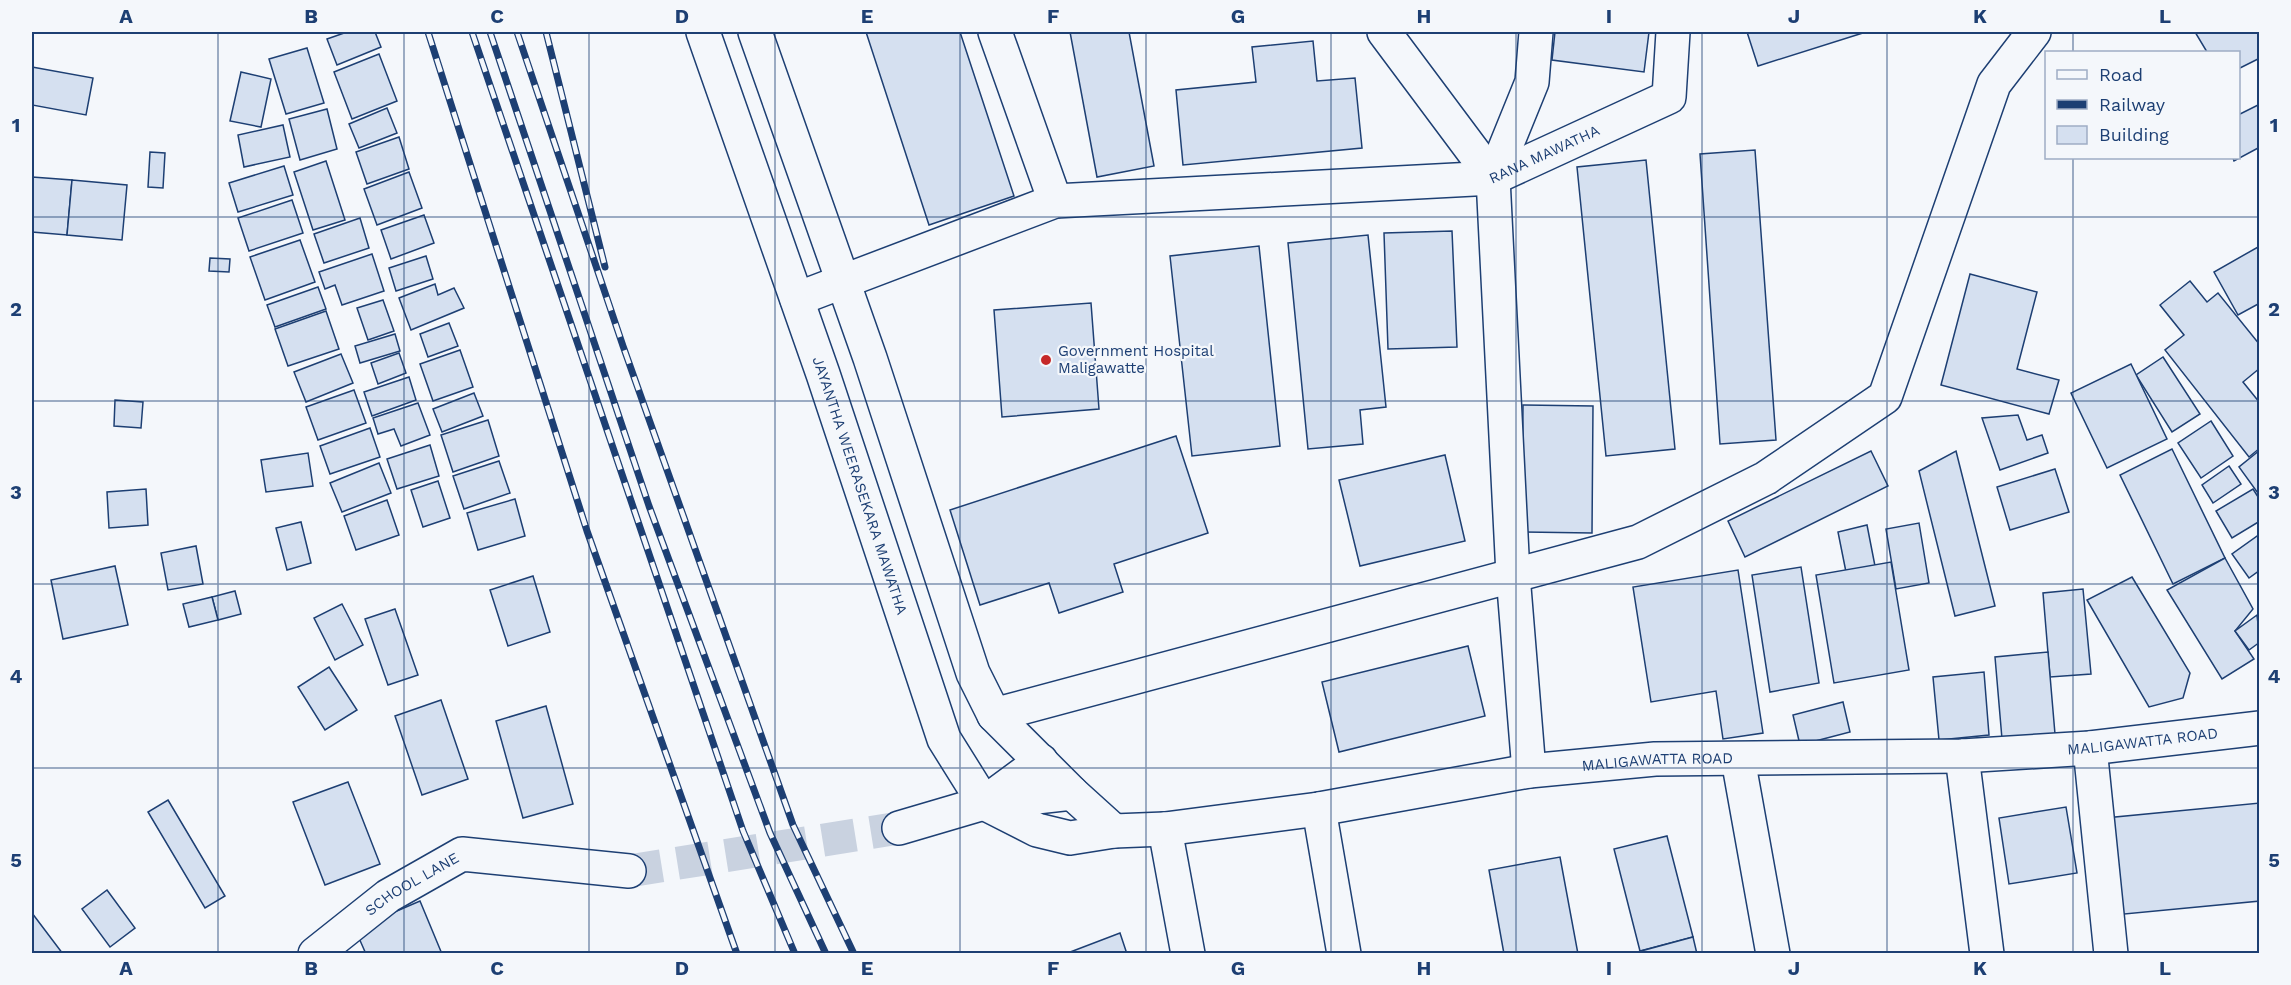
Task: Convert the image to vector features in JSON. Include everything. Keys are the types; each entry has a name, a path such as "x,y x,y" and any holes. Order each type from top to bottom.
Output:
{"street":[{"name":"JAYANTHA WEERASEKARA MAWATHA","path":"703,32 797,299 944,739 984,803"},
{"path":"755,32 913,487 973,673 994,715 1072,793 1114,831"},
{"path":"995,32 1055,201"},
{"name":"RANA MAWATHA","path":"1384,32 1493,177 1669,97 1673,32"},
{"path":"1529,771 1513,575 1493,177 1532,82 1536,32"},
{"path":"994,715 1638,542 1766,478 1885,397 1994,84 2034,32"},
{"path":"797,299 1055,201 1493,177"},
{"path":"866,503 913,487"},
{"name":"MALIGAWATTA ROAD","path":"1114,831 1165,829 1319,809 1529,771 1655,759 1962,756 2090,748 2259,728"},
{"path":"2090,748 2111,954"},
{"path":"1962,756 1987,954"},
{"path":"1738,759 1773,954"},
{"path":"984,803 1041,761"},
{"path":"899,828 984,803 1072,793"},
{"path":"984,803 1037,830 1070,838 1114,831"},
{"path":"1319,809 1344,954"},
{"path":"1165,829 1188,954"},
{"name":"SCHOOL LANE","path":"315,954 388,896 462,854 629,870"}],"building":[{"path":"347,32 375,32 381,47 337,65 327,39"},
{"path":"866,32 960,32 1014,196 929,225"},
{"path":"1070,32 1129,32 1154,166 1097,177"},
{"path":"1555,32 1649,32 1644,72 1552,60"},
{"path":"1747,32 1866,32 1758,66"},
{"path":"2195,32 2260,32 2260,58 2240,68 2240,51 2206,51"},
{"path":"1313,41 1317,81 1355,78 1362,148 1183,165 1176,90 1256,82 1252,47"},
{"path":"307,48 324,103 286,114 269,59"},
{"path":"379,54 397,101 352,119 334,72"},
{"path":"32,67 93,78 86,115 32,105"},
{"path":"241,72 271,79 261,127 230,121"},
{"path":"2260,104 2260,147 2240,158 2240,114"},
{"path":"387,108 397,133 359,148 349,124"},
{"path":"327,109 337,149 300,160 289,119"},
{"path":"283,125 290,157 244,167 238,135"},
{"path":"399,137 409,169 367,184 356,152"},
{"path":"1755,150 1776,440 1720,444 1700,154"},
{"path":"150,152 165,153 163,188 148,187"},
{"path":"1646,160 1675,449 1606,456 1577,167"},
{"path":"326,161 345,220 313,230 294,172"},
{"path":"284,166 293,195 238,212 229,183"},
{"path":"409,172 422,208 377,225 364,189"},
{"path":"32,177 72,180 67,235 32,232"},
{"path":"72,180 127,185 122,240 67,235"},
{"path":"292,200 303,233 249,251 238,218"},
{"path":"424,215 434,243 391,259 381,230"},
{"path":"360,218 369,248 324,263 314,234"},
{"path":"1452,231 1457,347 1388,349 1384,233"},
{"path":"1368,235 1386,407 1360,410 1363,444 1308,449 1288,243"},
{"path":"300,240 315,282 265,300 250,257"},
{"path":"1259,246 1280,446 1192,456 1170,256"},
{"path":"2258,247 2260,303 2238,315 2214,272"},
{"path":"372,254 384,291 342,305 335,285 325,289 319,272"},
{"path":"426,256 433,279 396,291 389,268"},
{"path":"210,258 230,259 229,272 209,271"},
{"path":"1970,274 2037,292 2017,369 2059,380 2049,414 1941,385"},
{"path":"2190,281 2207,302 2218,293 2260,345 2260,368 2243,382 2260,403 2260,448 2249,457 2165,350 2184,335 2160,305"},
{"path":"435,284 438,295 454,288 464,308 411,330 399,298"},
{"path":"318,287 326,309 275,327 267,305"},
{"path":"383,300 394,331 368,340 357,308"},
{"name":"Government Hospital Maligawatte","path":"1091,303 1099,409 1002,417 994,310"},
{"path":"326,311 339,349 288,366 275,329"},
{"path":"449,323 458,346 428,357 420,334"},
{"path":"395,334 400,351 360,363 355,346"},
{"path":"460,350 473,387 433,401 420,364"},
{"path":"399,353 406,373 378,384 371,363"},
{"path":"341,354 353,383 306,402 294,372"},
{"path":"2163,357 2200,414 2172,432 2136,375"},
{"path":"2131,364 2167,439 2107,468 2071,393"},
{"path":"409,377 416,400 372,416 364,392"},
{"path":"354,390 366,423 318,440 306,407"},
{"path":"474,393 483,416 442,432 433,409"},
{"path":"115,400 143,402 141,428 114,426"},
{"path":"418,403 430,435 401,446 394,429 378,434 373,418"},
{"path":"1523,405 1593,406 1592,533 1522,532"},
{"path":"2018,415 2027,440 2042,435 2048,453 2000,470 1982,418"},
{"path":"488,420 499,456 453,472 441,435"},
{"path":"2211,421 2233,456 2201,478 2178,443"},
{"path":"370,428 380,457 330,474 320,446"},
{"path":"1176,436 1208,533 1114,564 1123,592 1059,613 1049,583 980,605 950,510"},
{"path":"430,445 439,476 397,489 387,459"},
{"path":"2172,449 2225,558 2173,584 2120,475"},
{"path":"2260,450 2260,496 2239,467"},
{"path":"1871,451 1888,486 1745,557 1728,521"},
{"path":"1956,451 1995,606 1955,616 1919,471"},
{"path":"308,453 313,486 266,492 261,460"},
{"path":"1445,455 1465,541 1360,566 1339,480"},
{"path":"499,461 510,493 464,509 453,476"},
{"path":"379,463 391,493 342,512 330,483"},
{"path":"2229,466 2241,484 2213,503 2202,485"},
{"path":"2055,469 2069,512 2010,530 1997,487"},
{"path":"438,481 450,518 423,527 411,490"},
{"path":"146,489 148,525 109,528 107,492"},
{"path":"2253,489 2260,500 2260,521 2232,538 2216,511"},
{"path":"515,499 525,536 478,550 467,513"},
{"path":"387,500 399,535 356,550 344,516"},
{"path":"301,522 311,563 287,570 276,528"},
{"path":"1919,523 1929,583 1896,589 1886,529"},
{"path":"1867,525 1875,566 1846,572 1838,532"},
{"path":"2260,534 2260,570 2249,578 2232,554"},
{"path":"196,546 203,584 168,590 161,553"},
{"path":"2225,558 2253,609 2235,631 2254,659 2222,679 2167,590"},
{"path":"1891,562 1909,670 1834,683 1816,575"},
{"path":"115,566 128,625 63,639 51,580"},
{"path":"1801,567 1819,683 1770,692 1752,575"},
{"path":"1738,570 1763,733 1723,739 1716,691 1651,702 1633,587"},
{"path":"533,576 550,632 508,646 490,590"},
{"path":"2132,577 2190,673 2183,698 2149,707 2087,600"},
{"path":"2083,589 2091,674 2050,677 2043,593"},
{"path":"235,591 241,614 218,620 212,597"},
{"path":"212,597 218,620 189,627 183,604"},
{"path":"342,604 363,645 335,660 314,618"},
{"path":"395,609 418,675 388,685 365,619"},
{"path":"2257,615 2260,642 2249,650 2235,631"},
{"path":"1468,646 1485,716 1339,752 1322,682"},
{"path":"2048,652 2055,734 2002,739 1995,657"},
{"path":"329,667 357,710 325,730 298,687"},
{"path":"1984,672 1989,735 1939,740 1933,677"},
{"path":"441,700 468,779 422,795 395,716"},
{"path":"1843,702 1850,732 1800,745 1793,715"},
{"path":"546,706 573,804 523,818 496,721"},
{"path":"348,782 380,864 325,885 293,802"},
{"path":"168,800 225,896 205,908 148,812"},
{"path":"2260,803 2260,901 2114,915 2105,818"},
{"path":"2066,807 2077,873 2009,884 1999,818"},
{"path":"1667,836 1693,937 1640,951 1614,849"},
{"path":"1560,857 1578,954 1504,954 1489,870"},
{"path":"107,890 135,928 110,947 82,909"},
{"path":"420,901 442,954 366,954 355,929"},
{"path":"32,913 63,954 32,954"},
{"path":"1120,933 1127,954 1065,954"},
{"path":"1693,937 1697,954 1630,954"}],"tunnel":[{"path":"629,871 899,828"}],"railway":[{"path":"428,32 587,531 737,954"},
{"path":"472,32 743,831 795,954"},
{"path":"490,32 649,506 770,833 826,954"},
{"path":"517,32 623,346 793,825 854,954"},
{"path":"546,32 605,267"}],"place":[{"name":"Government Hospital Maligawatte","path":"1046,360"}]}
